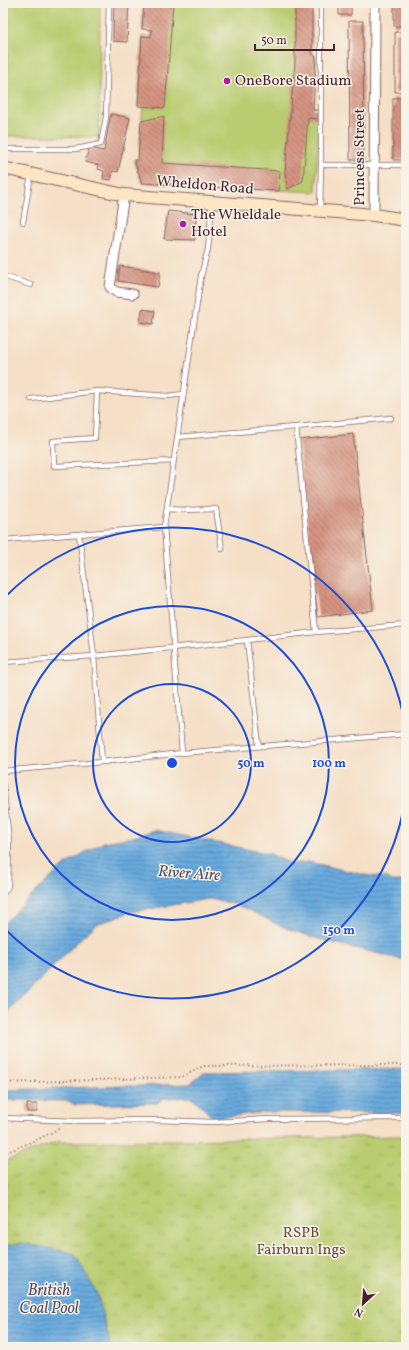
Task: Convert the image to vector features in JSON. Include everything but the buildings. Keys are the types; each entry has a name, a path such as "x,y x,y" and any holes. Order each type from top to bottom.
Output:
{"street":[{"name":"Princess Street","path":"374,215 375,3"},
{"name":"Wheldon Road","path":"3,168 124,195 320,212 374,215 406,220"},
{"path":"124,195 110,287 116,292 133,294"}],"lane":[{"path":"3,149 76,149 101,144 106,117 109,3"},
{"path":"320,212 321,3"},
{"path":"321,165 406,165"},
{"path":"23,222 31,175"},
{"path":"182,753 164,527 201,276 208,248 212,203"},
{"path":"3,276 31,285"},
{"path":"31,399 97,391 168,396 183,394"},
{"path":"97,391 94,438 54,441 54,466 174,461"},
{"path":"177,437 391,418"},
{"path":"296,427 316,632"},
{"path":"167,509 216,509 222,549"},
{"path":"5,540 164,527"},
{"path":"79,534 94,656 102,762"},
{"path":"3,662 94,656 316,632 406,625"},
{"path":"400,626 406,630"},
{"path":"247,640 259,746"},
{"path":"3,771 182,753 406,734"},
{"path":"3,784 9,841 8,886 3,894"},
{"path":"3,1118 75,1121 158,1120 213,1122 270,1119 406,1118"}],"path":[{"path":"3,1083 182,1077 202,1066 406,1065"},
{"path":"3,1154 75,1121"}],"green space":[{"path":"8,3 100,3 99,137 6,136"},
{"name":"OneBore Stadium","path":"144,3 312,3 312,53 316,57 313,110 319,110 316,192 142,183 134,160 138,160 143,107 138,106 142,36 151,37 152,30 142,29"},
{"name":"RSPB Fairburn Ings","path":"406,1136 406,1347 3,1347 3,1162 57,1142"}],"water":[{"name":"River Aire","path":"155,830 270,854 292,864 309,862 365,875 388,878 392,881 406,881 406,960 311,937 288,929 245,908 222,901 209,899 130,912 97,924 81,938 3,1018 3,924 62,867 84,853 104,842 133,837"},
{"path":"406,1069 406,1113 269,1112 213,1118 196,1101 189,1097 163,1098 158,1103 75,1105 69,1101 3,1100 3,1090 190,1084 205,1072"},
{"name":"British Coal Pool","path":"22,1243 74,1253 97,1293 111,1347 3,1347 3,1246"}],"place":[{"name":"OneBore Stadium","path":"227,81"},
{"name":"The Wheldale Hotel","path":"183,224"}]}
